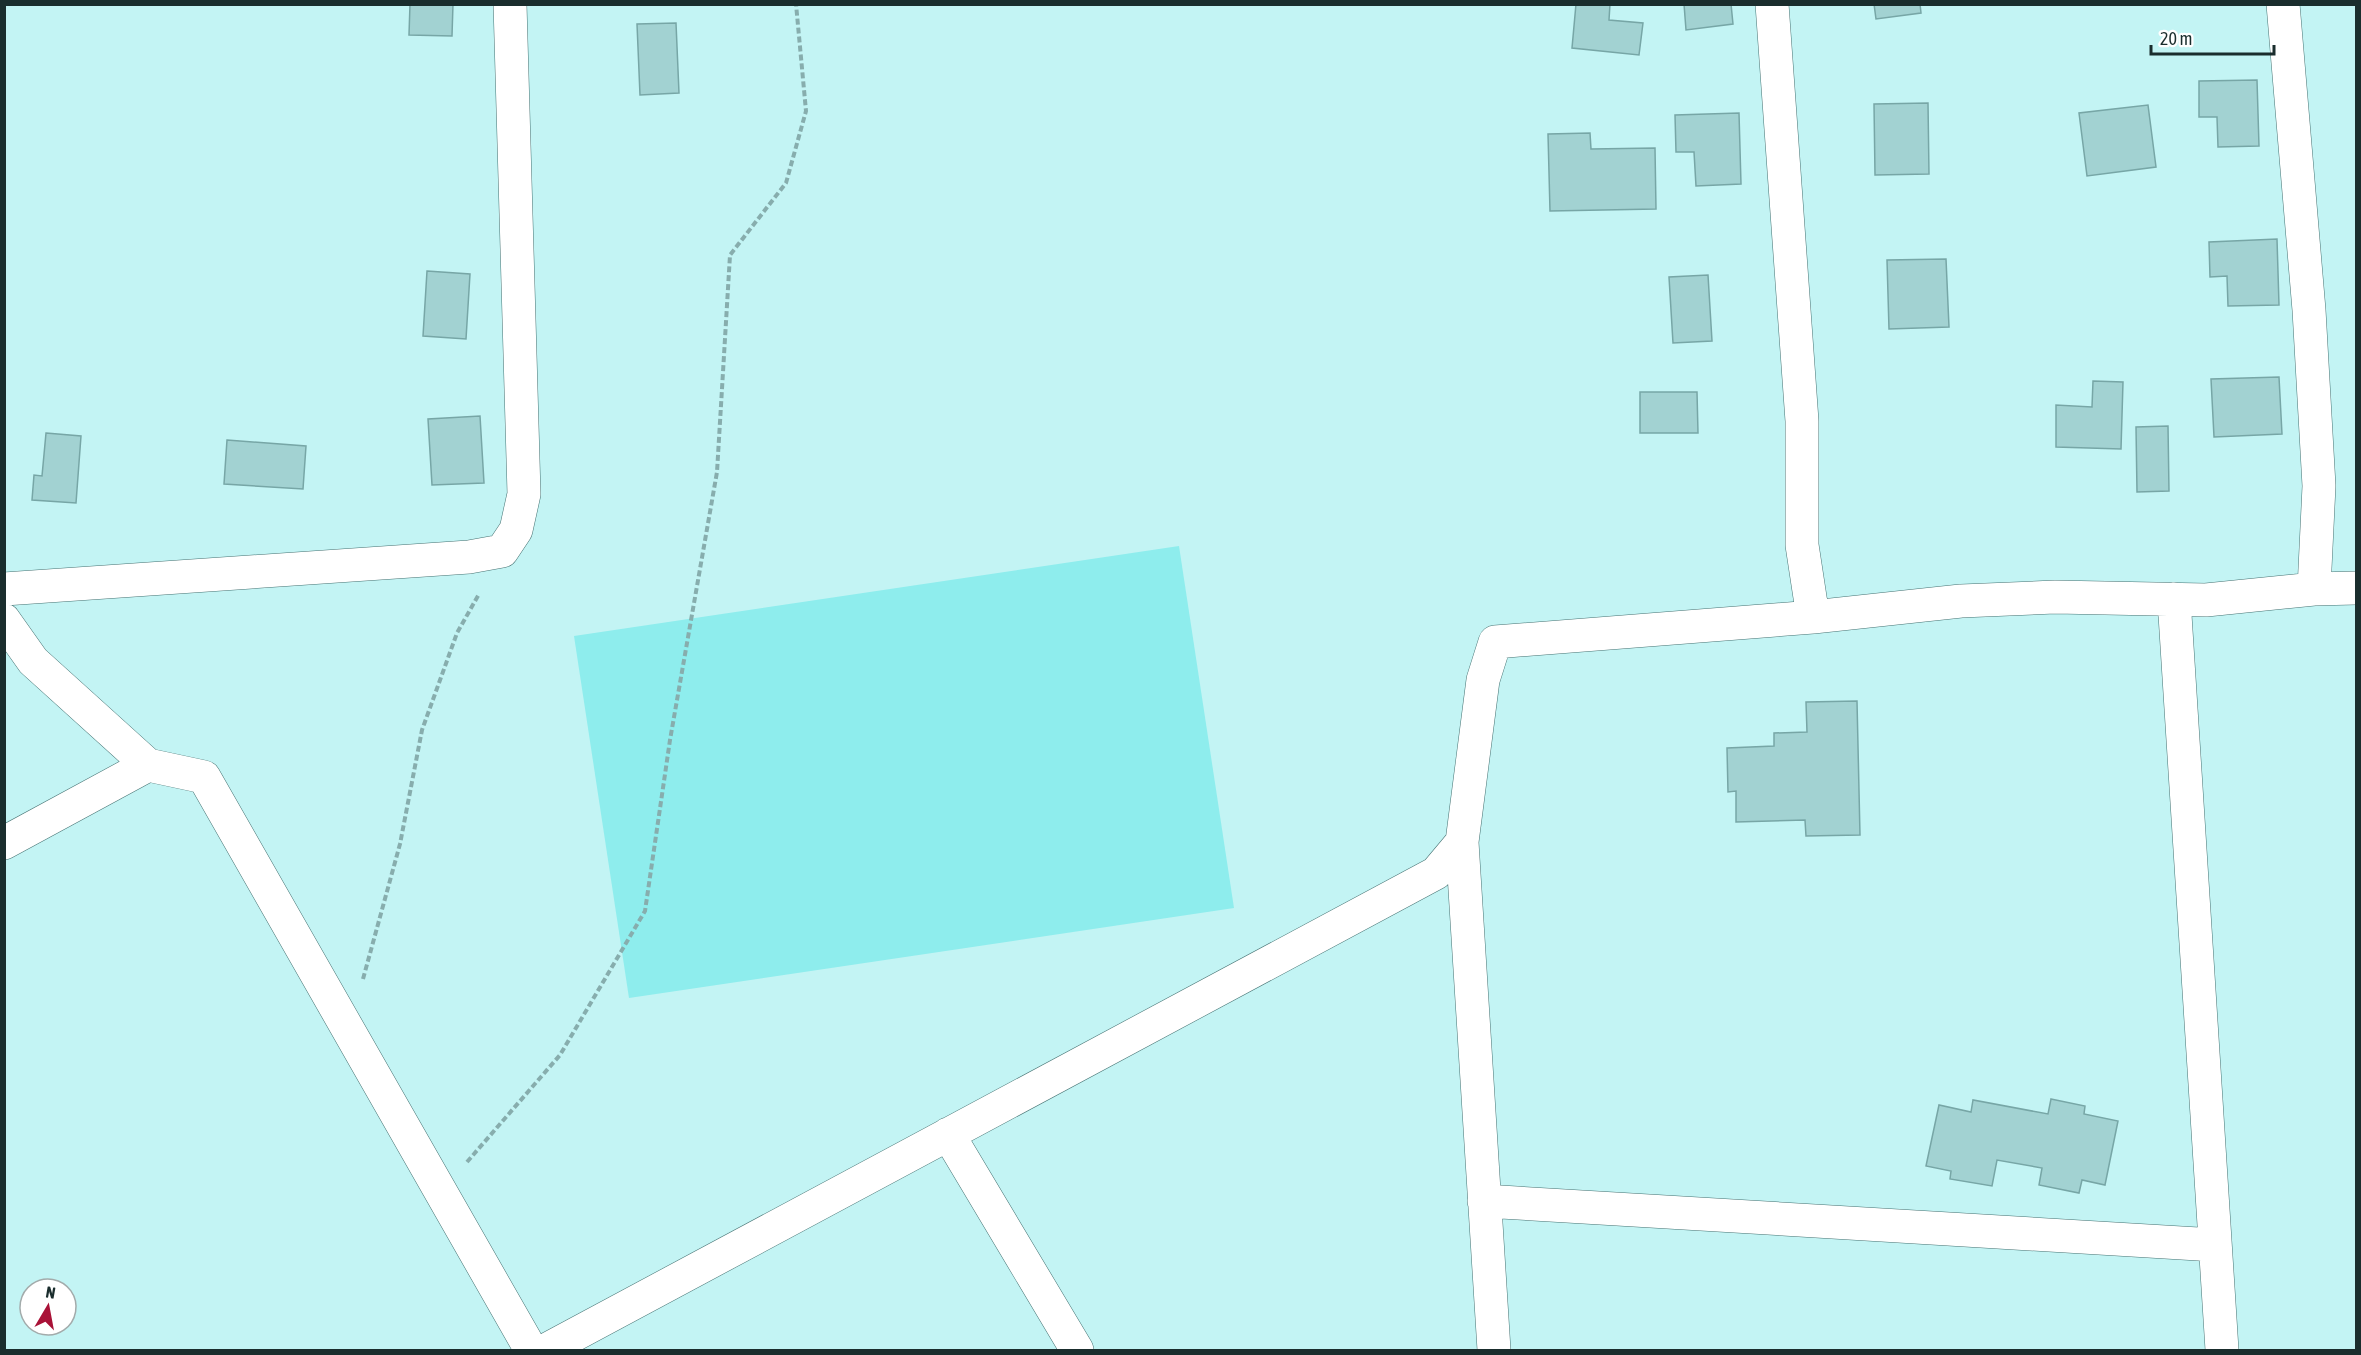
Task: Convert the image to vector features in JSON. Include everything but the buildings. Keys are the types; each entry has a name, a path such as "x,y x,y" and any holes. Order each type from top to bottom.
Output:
{"street":[{"path":"4,589 469,557 502,551 516,530 524,494 510,4"},
{"path":"1772,4 1802,421 1802,545 1813,617"},
{"path":"2283,4 2309,310 2319,486 2314,589"},
{"path":"1494,1350 1462,842 1483,680 1495,642 1813,617 1961,601 2055,597 2206,600 2314,589 2356,588"},
{"path":"2174,599 2222,1350"},
{"path":"4,620 33,661 148,765 204,777 531,1350"},
{"path":"4,843 148,765"},
{"path":"546,1350 1436,873 1462,842"},
{"path":"948,1134 1077,1350"},
{"path":"1484,1201 2215,1245"}],"path":[{"path":"441,1192 560,1055 645,910 670,740 717,472 730,255 786,183 806,111 796,4"},
{"path":"349,1032 400,844 422,730 457,633 502,551"}],"shaded area":[{"path":"1179,546 1234,908 629,998 574,636"}]}
